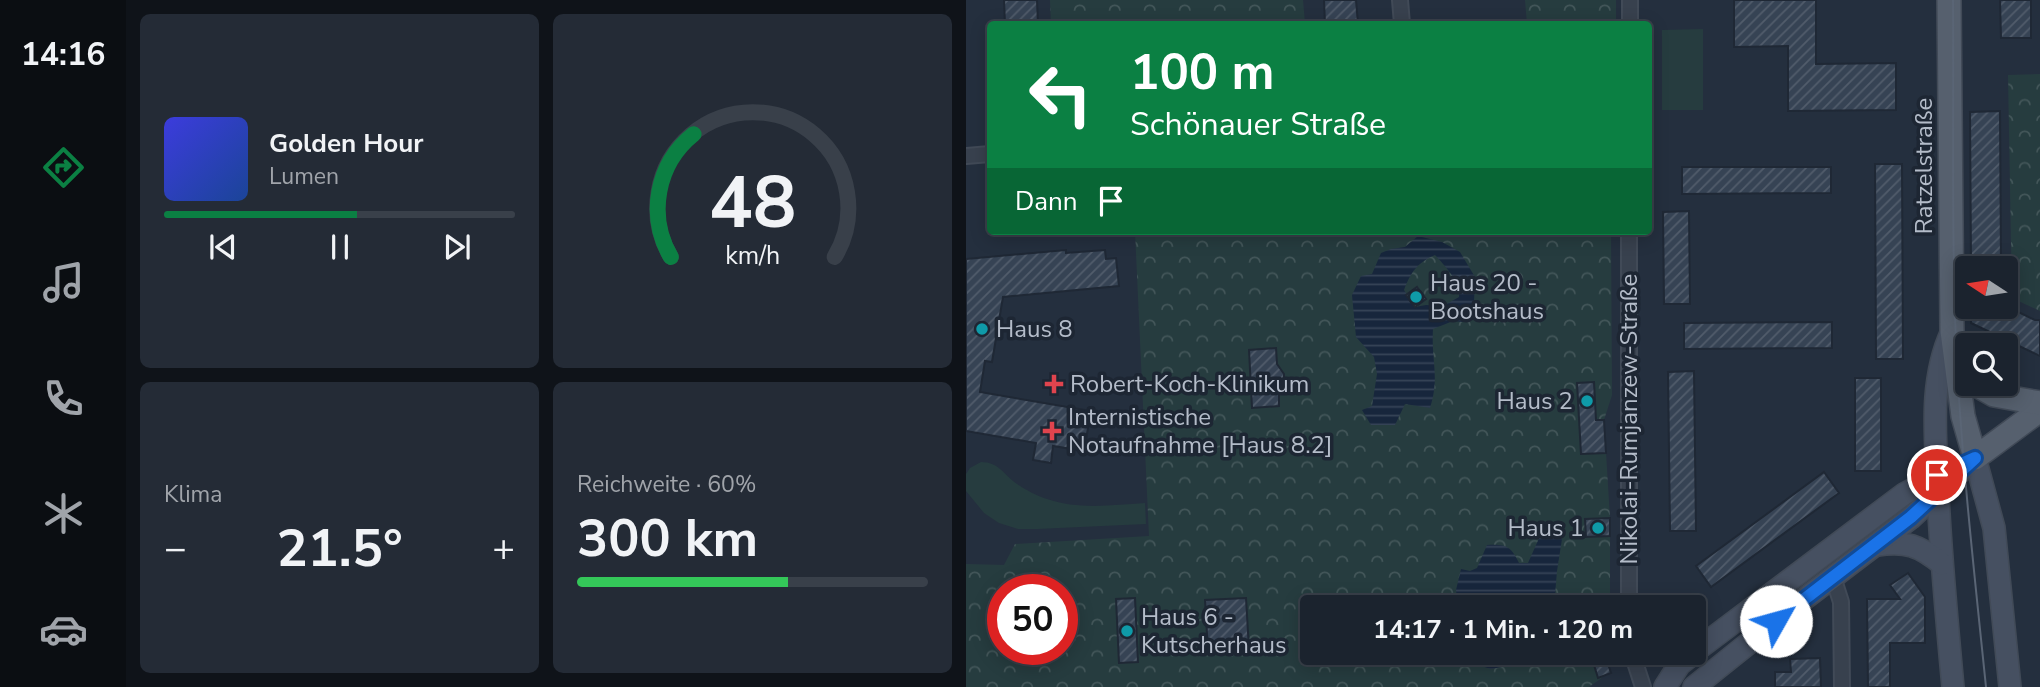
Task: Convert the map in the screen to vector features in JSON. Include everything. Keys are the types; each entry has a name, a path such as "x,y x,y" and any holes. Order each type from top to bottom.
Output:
{"main road":[{"name":"Ratzelstraße","path":"1950,0 1952,331 1955,343"},
{"name":"Ratzelstraße","path":"1952,331 1942,356 1938,376 1935,424 1942,564 1953,687"},
{"name":"Ratzelstraße","path":"1963,396 1963,416 1994,527 2010,687"},
{"path":"1999,396 2040,404"},
{"path":"1694,687 1911,517 1938,484 2040,410"},
{"path":"1706,643 1904,494 1938,484"},
{"path":"1877,545 1912,545 1942,564"},
{"path":"1665,687 1679,665"}],"street":[{"path":"1400,0 1402,21"},
{"path":"1630,0 1630,21"},
{"path":"966,156 987,154"},
{"name":"Nikolai-Rumjanzew-Straße","path":"1629,235 1629,595"},
{"path":"1833,577 1841,602 1842,687"},
{"path":"1636,665 1643,687"}],"green space":[{"path":"1050,0 1303,0 1305,21 1051,21"},
{"path":"1525,0 1616,0 1616,21 1527,21"},
{"path":"1703,29 1703,110 1662,110 1662,30"},
{"path":"2040,74 2040,311 2018,301 2018,256 2011,256 2008,75"},
{"path":"1135,235 1611,235 1612,395 1604,420 1610,518 1610,595 1300,595 1300,665 1608,665 1606,674 1589,687 966,687 966,564 1004,565 1015,544 1149,536"},
{"path":"981,462 997,467 1032,493 1071,505 1145,503 1146,524 1018,529 999,523 984,513 966,491 966,474 970,468"}],"water":[{"path":"1418,236 1442,242 1460,252 1475,277 1474,302 1463,322 1453,321 1433,329 1435,378 1430,408 1405,404 1395,425 1371,425 1362,410 1372,406 1377,374 1374,357 1356,337 1352,295 1361,276 1372,274 1381,253 1405,247","holes":["1435,255 1454,280 1459,297 1443,306 1415,307 1404,290 1415,269"]},
{"path":"1553,529 1562,539 1555,595 1457,595 1461,569 1470,571 1477,568 1487,545 1507,547 1519,563 1528,563 1540,536"},
{"path":"1481,665 1502,665 1491,669"}],"building":[{"path":"1004,0 1037,0 1038,21 1005,21"},
{"path":"1324,0 1356,0 1358,21 1325,21"},
{"path":"1734,0 1816,0 1816,64 1896,63 1896,110 1788,111 1788,46 1734,47"},
{"path":"2000,0 2031,0 2031,38 2001,38"},
{"path":"2000,111 2001,256 1971,256 1970,112"},
{"path":"1875,164 1902,164 1903,359 1876,359"},
{"path":"1682,167 1831,167 1831,193 1682,194"},
{"path":"1689,211 1690,304 1664,304 1663,212"},
{"name":"Haus 8","path":"1066,250 1066,253 1105,250 1106,259 1116,258 1119,286 1003,297 992,362 985,361 980,392 1091,411 1084,451 1053,446 1051,463 1033,460 1036,443 966,431 966,259"},
{"name":"Haus 20 - Bootshaus","path":"1417,287 1426,299 1415,307 1406,295"},
{"path":"2018,312 2040,320 2040,356 2018,345 2018,333 1992,333 1971,323 1971,319 2018,319"},
{"path":"1832,322 1832,348 1684,349 1684,323"},
{"path":"1276,348 1277,364 1284,374 1279,388 1279,406 1252,408 1249,350"},
{"path":"1694,371 1696,531 1670,531 1668,372"},
{"path":"1855,378 1881,378 1881,471 1855,471"},
{"name":"Haus 2","path":"1594,382 1596,420 1604,420 1606,453 1581,454 1577,383"},
{"path":"1824,472 1839,493 1711,587 1696,566"},
{"name":"Haus 1","path":"1610,518 1610,536 1586,537 1585,519"},
{"path":"1908,573 1925,597 1925,643 1890,643 1890,687 1868,687 1867,599 1900,599 1890,585"},
{"name":"Haus 6 - Kutscherhaus","path":"1135,598 1138,662 1119,663 1116,599"},
{"path":"1246,598 1249,649 1208,651 1205,600"},
{"path":"1820,658 1821,687 1775,687 1775,672 1791,672 1790,659"},
{"path":"1594,665 1608,665 1611,673 1598,678"}],"tram line":[{"path":"1953,0 1953,229 1957,365 1986,687"}],"place":[{"name":"Haus 20 - Bootshaus","path":"1416,297"},
{"name":"Haus 8","path":"982,329"},
{"name":"Robert-Koch-Klinikum","path":"1054,384"},
{"name":"Haus 2","path":"1587,401"},
{"name":"Internistische Notaufnahme [Haus 8.2]","path":"1052,431"},
{"name":"Haus 1","path":"1598,528"},
{"name":"Haus 6 - Kutscherhaus","path":"1127,631"}],"route":[{"path":"1776,621 1877,545 1975,458 1937,475"}]}
